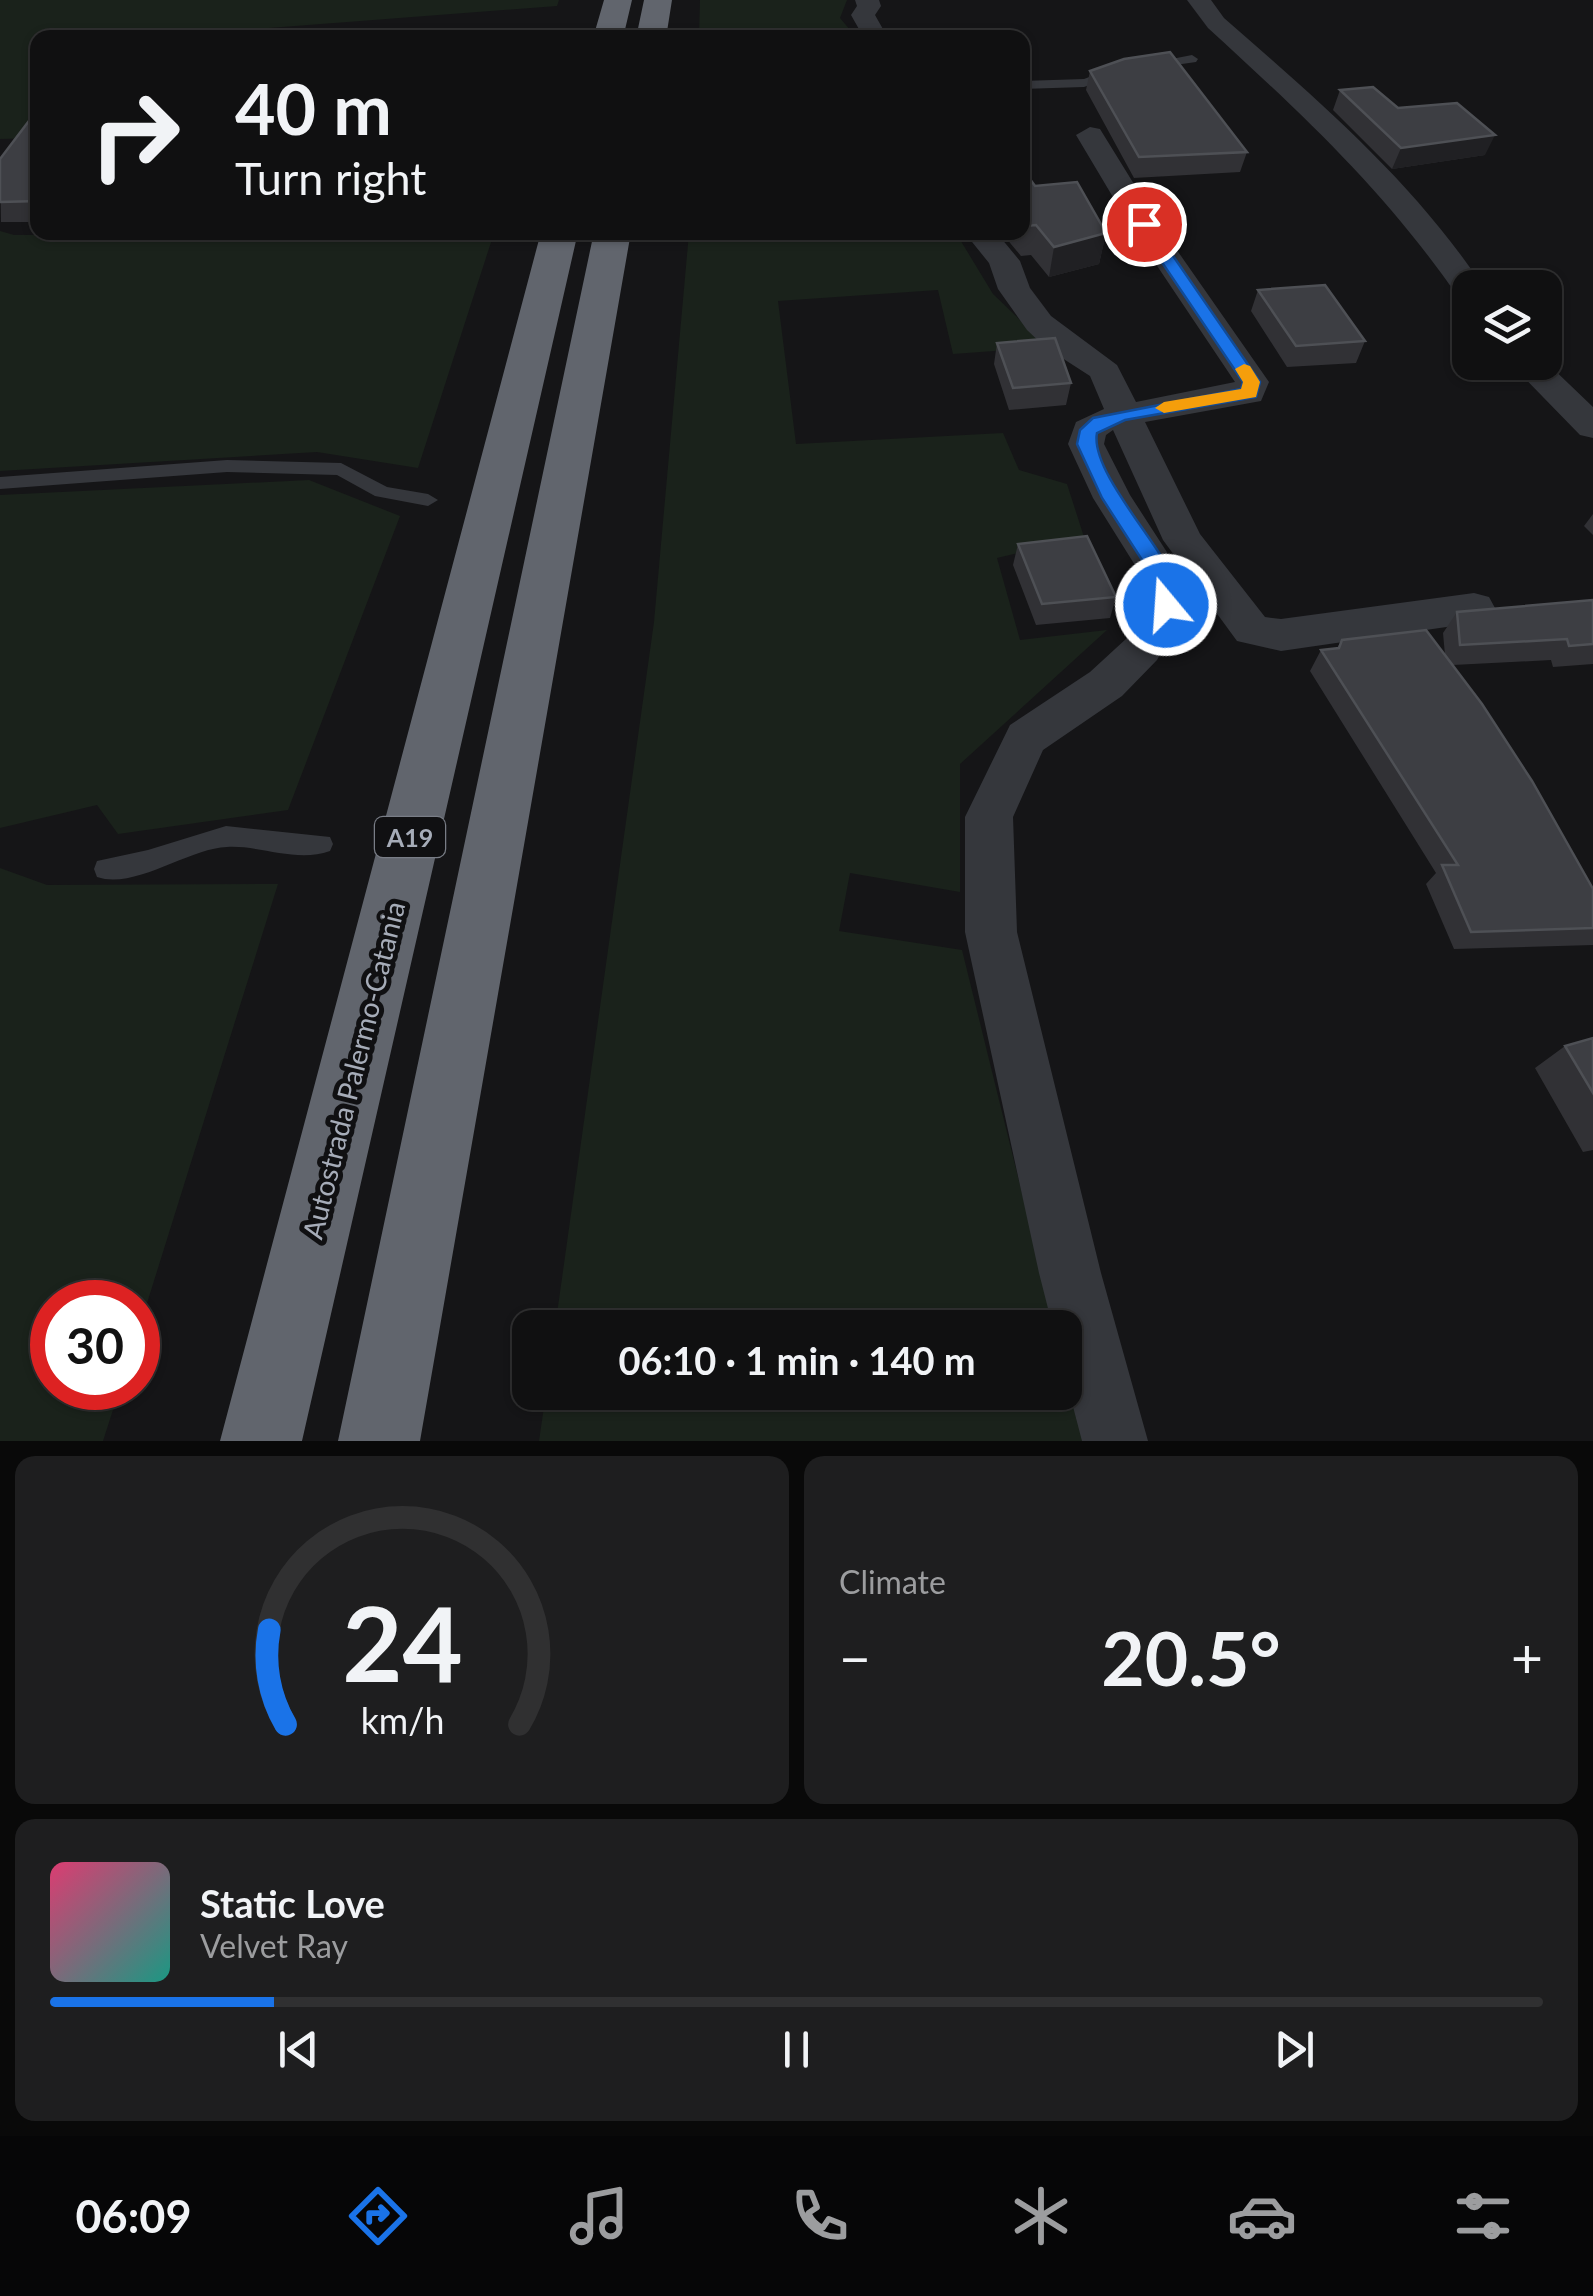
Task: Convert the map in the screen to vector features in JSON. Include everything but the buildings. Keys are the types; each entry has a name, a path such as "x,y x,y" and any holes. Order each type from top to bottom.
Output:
{"highway":[{"path":"610,30 618,0"},
{"path":"652,30 658,0"},
{"name":"Autostrada Palermo-Catania","path":"261,1441 558,240"},
{"path":"379,1441 611,240"}],"street":[{"path":"867,0 869,6 863,15 871,30"},
{"path":"1199,0 1216,23 1400,200 1458,270"},
{"path":"1090,135 1144,224 1252,382 1249,393 1124,415 1100,422 1089,430 1086,444 1112,498 1163,576 1166,605 1142,648 1106,684 1026,738 989,817 991,932 1070,1274 1115,1441"},
{"path":"986,240 1004,261 1014,289 1039,323 1104,372 1184,540 1252,630 1281,635 1474,608"},
{"path":"1545,380 1593,427"}],"lane":[{"path":"1030,85 1106,80 1114,72 1192,59"},
{"path":"0,483 227,466 342,468 382,492 428,500"},
{"path":"106,869 148,861 226,836 268,843 321,844"}],"shaded area":[{"path":"0,0 559,0 557,6 268,30 30,30 30,138 0,139"},
{"path":"700,0 847,0 840,18 850,30 699,30"},
{"path":"0,231 30,235 30,240 492,240 418,468 317,452 0,471"},
{"path":"688,240 960,240 993,294 1048,347 953,354 938,290 778,301 796,444 1003,433 1019,470 1067,484 1084,537 997,558 1020,640 1107,630 960,764 960,892 850,873 839,931 962,950 1051,1310 558,1310 654,622"},
{"path":"309,480 400,516 288,810 118,834 97,805 0,828 0,495"},
{"path":"0,868 47,885 278,884 154,1280 30,1280 30,1410 113,1410 103,1441 0,1441"},
{"path":"544,1410 1075,1410 1083,1441 539,1441"}],"slow traffic":[{"path":"1164,408 1249,393 1252,382 1244,369"}],"route":[{"path":"1144,224 1252,382 1249,393 1124,415 1100,422 1089,430 1086,444 1112,498 1163,576 1166,605"}]}
